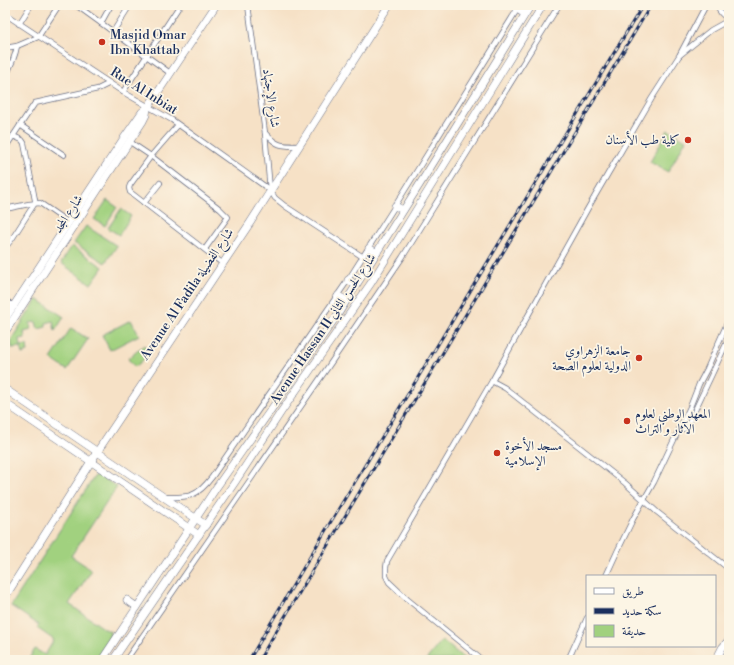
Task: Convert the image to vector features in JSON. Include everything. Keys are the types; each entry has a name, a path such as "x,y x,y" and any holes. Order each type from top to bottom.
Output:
{"main road":[{"name":"شارع المجد","path":"5,332 16,308 69,223 142,112 148,107 216,5"},
{"name":"Avenue Al Fadila شارع الفضيلة","path":"5,597 97,452 222,263 271,192 298,146 389,5"},
{"name":"Avenue Hassan II شارع الحسن الثاني","path":"102,660 216,488 338,314 531,5"},
{"name":"Avenue Hassan II شارع الحسن الثاني","path":"113,660 206,525 281,412 371,283 543,5"},
{"path":"518,7 525,14"},
{"name":"شارع المجد","path":"5,319 16,308 130,142 144,121 148,107"},
{"path":"395,206 403,210"},
{"path":"369,248 377,253"},
{"path":"348,280 356,284"},
{"path":"338,296 346,300"},
{"path":"5,389 206,525"},
{"path":"5,403 199,535"},
{"path":"127,600 137,607"},
{"path":"716,660 722,648 729,640"}],"street":[{"path":"19,24 32,5"},
{"path":"5,48 17,46 38,37 59,5"},
{"path":"76,5 170,73"},
{"path":"101,23 111,5"},
{"path":"113,32 129,5"},
{"path":"123,92 180,5"},
{"name":"شارع الإجتهاد","path":"248,5 265,133 271,192"},
{"path":"126,660 393,271 559,5"},
{"path":"482,660 407,599 389,582 386,576 387,561 492,381 588,208 652,98 679,56 706,5"},
{"path":"717,5 721,14 725,18 729,19"},
{"path":"163,497 188,496 195,494 205,486 338,296 518,7"},
{"name":"Rue Al Inbiat","path":"5,14 123,92 168,118 271,192 275,198 285,206 363,257"},
{"path":"679,56 710,30 729,19"},
{"path":"5,77 13,61 17,46"},
{"path":"5,148 35,103 98,89 110,83"},
{"path":"178,125 151,156 129,188 130,192 222,263"},
{"path":"20,126 64,155"},
{"path":"265,133 278,144 298,146"},
{"path":"5,246 12,239 35,203 24,143 22,140 13,136"},
{"path":"130,142 151,156 220,209 228,217 205,249"},
{"path":"144,203 160,183"},
{"path":"5,209 40,203 69,223"},
{"path":"5,300 16,308"},
{"path":"606,575 680,428 729,319"},
{"path":"680,428 684,429 687,427 729,338"},
{"path":"492,381 505,388 625,483 669,522 729,569"},
{"path":"568,660 586,620"},
{"path":"713,660 722,648"}],"green space":[{"path":"668,130 686,140 668,172 650,162"},
{"path":"107,200 117,207 105,226 94,219"},
{"path":"121,209 131,216 119,235 108,228"},
{"path":"86,226 117,246 105,263 74,243"},
{"path":"72,246 103,267 91,284 61,263"},
{"path":"37,299 64,317 55,331 53,321 46,323 46,327 38,329 36,322 30,323 31,330 24,332 25,338 19,339 20,346 27,345 28,352 22,354 20,347 12,348 11,340"},
{"path":"131,320 139,335 110,350 102,335"},
{"path":"71,328 88,339 67,370 51,359"},
{"path":"144,345 151,353 135,367 128,359"},
{"path":"97,475 117,487 71,556 92,570 69,604 110,631 110,636 96,660 28,660 35,649 45,655 54,640 37,628 39,625 11,606 94,477"},
{"path":"442,640 466,660 426,660"}],"railway":[{"path":"249,660 327,528 643,5"},
{"path":"259,660 651,5"}],"place":[{"name":"Masjid Omar Ibn Khattab","path":"102,42"},
{"name":"كلية طب الأسنان","path":"688,140"},
{"name":"جامعة الزهراوي الدولية لعلوم الصحة","path":"639,358"},
{"name":"المعهد الوطني لعلوم الآثار و التراث","path":"627,421"},
{"name":"مسجد الأخوة الإسلامية","path":"497,453"}]}
